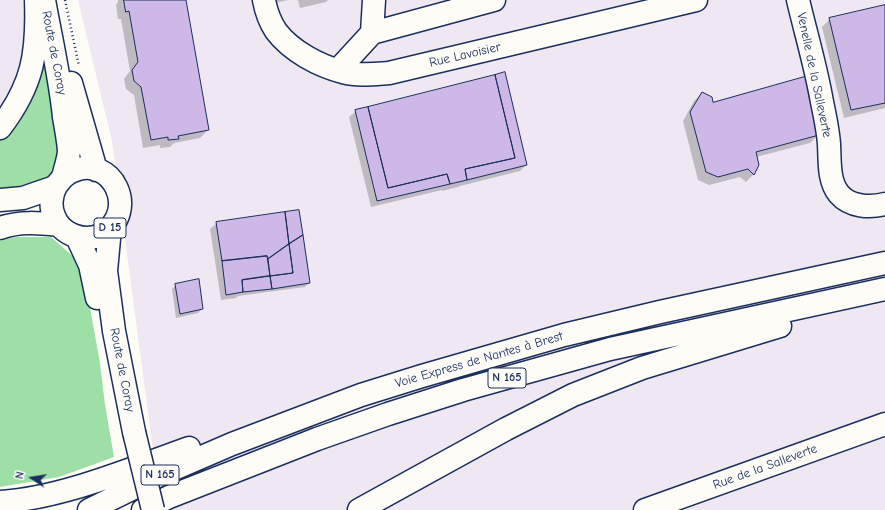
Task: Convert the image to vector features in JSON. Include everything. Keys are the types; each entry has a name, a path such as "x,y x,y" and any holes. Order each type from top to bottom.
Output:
{"main road":[{"path":"0,128 20,98 32,66 36,38 36,0"},
{"name":"Route de Coray","path":"44,0 61,87 69,151 59,182 52,197 54,216 59,225"},
{"name":"Route de Coray","path":"52,0 67,72 96,170 107,175 115,184 120,195 121,207 117,218 110,228 106,271 129,433 138,510"},
{"name":"Rue Lavoisier","path":"264,0 267,14 276,31 291,46 303,55 322,65 344,73 363,75 389,73 696,0"},
{"path":"372,33 374,0"},
{"path":"338,70 372,33 494,0"},
{"name":"Venelle de la Salleverte","path":"798,0 829,135 830,170 833,181 839,194 850,203 861,206 885,204"},
{"path":"0,200 23,198 59,182 73,171 84,168 96,170"},
{"path":"0,228 7,225 34,222 59,225"},
{"name":"D 15","path":"59,225 67,232 77,237 89,238 100,235 110,228"},
{"name":"Route de Coray","path":"77,237 90,265 129,433 153,510"},
{"name":"Voie Express de Nantes à Brest","path":"89,510 160,475 232,444 361,395 422,376 564,335 885,263"},
{"name":"Voie Express de Nantes à Brest","path":"143,510 169,497 317,439 462,390 610,349 885,289"},
{"path":"359,510 506,429 574,395 642,368 764,330 885,301"},
{"name":"Rue de la Salleverte","path":"645,510 885,424"},
{"path":"0,502 35,498 71,488 105,478 195,446 232,444"}],"shaded area":[{"path":"0,0 22,0 26,23 19,71 0,111"},
{"path":"78,0 885,0 885,510 161,510 112,141"}],"green space":[{"path":"45,61 55,99 58,159 48,177 32,185 0,189 0,139 40,63"},
{"path":"15,237 51,237 77,260 88,297 100,363 105,405 114,457 59,477 0,487 0,241"}],"building":[{"path":"124,0 186,0 209,130 178,136 179,139 168,140 168,137 151,140 141,87 134,81 132,70 138,62 129,11 126,12"},
{"path":"885,5 885,103 851,110 829,18"},
{"path":"505,72 527,165 467,180 465,169 515,158 495,75"},
{"path":"495,75 515,158 465,169 467,180 450,184 447,174 388,188 368,107"},
{"path":"808,76 819,135 756,152 759,165 754,175 748,169 718,177 706,172 690,112 702,92 712,97 713,102"},
{"path":"368,107 388,188 447,174 450,184 377,201 355,110"},
{"path":"299,210 303,235 289,244 285,212"},
{"path":"285,212 289,244 268,259 267,256 222,261 216,222"},
{"path":"303,235 310,283 272,289 270,276 293,273 289,244"},
{"path":"289,244 293,273 270,276 268,259"},
{"path":"267,256 270,276 242,280 243,292 226,295 222,261"},
{"path":"270,276 272,289 243,292 242,280"},
{"path":"199,279 203,309 180,314 175,284"}]}
